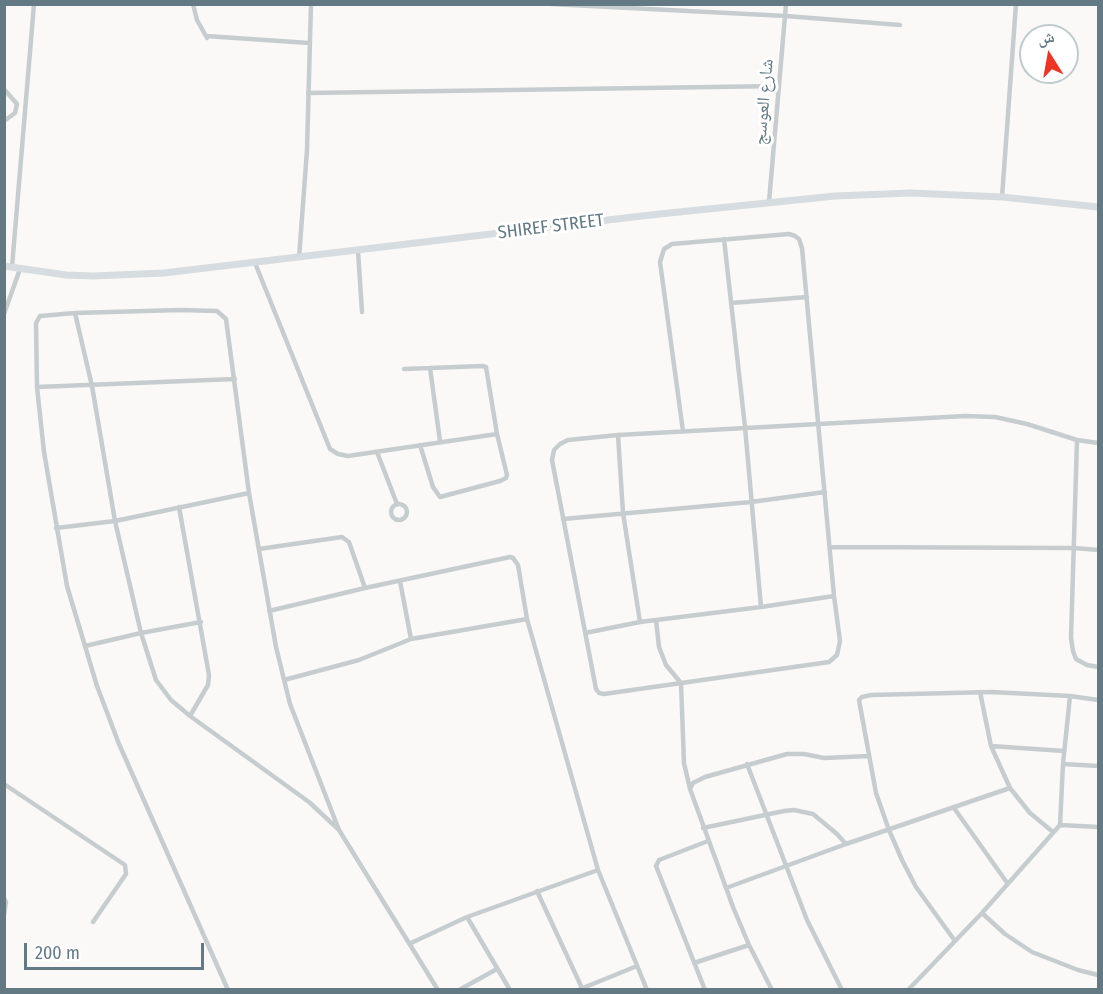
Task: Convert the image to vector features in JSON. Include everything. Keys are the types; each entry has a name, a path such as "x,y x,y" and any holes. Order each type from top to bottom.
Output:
{"main road":[{"name":"SHIREF STREET","path":"12,267 66,275 128,276 835,196 910,193 1002,197 1098,207"}],"street":[{"path":"4,314 12,267 34,4"},
{"path":"193,4 197,20 207,37 309,43"},
{"path":"299,258 307,150 311,4"},
{"path":"550,4 786,16 900,25"},
{"name":"شارع العوسج","path":"769,202 786,4"},
{"path":"1002,197 1016,4"},
{"path":"308,93 779,86"},
{"path":"4,89 17,104 15,113 4,121"},
{"path":"683,431 660,256 664,249 672,244 789,234 795,236 799,239 802,248 807,297 818,423 830,547 834,596 840,641 837,655 829,662 599,693 596,688 555,480 552,460 554,450 560,444 568,440 618,435 818,423 965,416 995,417 1027,424 1077,440 1098,443"},
{"path":"724,239 745,427 761,607"},
{"path":"358,251 362,312"},
{"path":"255,263 330,448 338,454 348,456 497,434"},
{"path":"731,303 807,297"},
{"path":"228,990 119,744 67,586 44,452 37,387 37,319 43,316 180,310 217,311 226,319 249,493 269,611 290,704 339,830 438,990"},
{"path":"75,313 92,386 114,521 141,633 160,688 190,716 309,802 339,830"},
{"path":"404,369 482,366 486,368 506,478 440,497 420,445"},
{"path":"430,368 440,441"},
{"path":"37,387 235,379"},
{"path":"618,435 623,513 640,622"},
{"path":"1077,440 1071,638 1076,659 1081,663 1098,667"},
{"path":"377,452 397,504"},
{"path":"563,519 751,502 825,492"},
{"path":"56,528 114,521 249,493"},
{"path":"179,507 209,675 208,685 190,716"},
{"path":"259,549 342,537 349,542 365,588"},
{"path":"830,547 1098,550"},
{"path":"269,611 510,557 516,561 528,619 598,870 646,990"},
{"path":"400,581 411,639"},
{"path":"585,633 640,622 834,596"},
{"path":"284,680 359,660 411,639 528,619"},
{"path":"656,620 659,647 666,665 681,683 684,763 690,789 749,945 772,990"},
{"path":"85,646 201,622"},
{"path":"980,692 991,746 1010,788 1030,813 1053,832"},
{"path":"955,941 916,887 889,830 876,793 868,756 859,704 862,697 980,692 1098,699"},
{"path":"908,990 982,913 1060,825 1070,696"},
{"path":"991,746 1064,751"},
{"path":"690,789 693,783 705,777 747,764 796,753 824,758 868,756"},
{"path":"747,764 807,920 842,990"},
{"path":"1063,764 1098,766"},
{"path":"4,784 125,865 126,874 93,922"},
{"path":"726,888 1010,788"},
{"path":"954,808 1008,884"},
{"path":"703,828 794,810 813,814 846,844"},
{"path":"1060,825 1098,827"},
{"path":"705,990 656,866 659,860 708,841"},
{"path":"411,943 467,917 598,870"},
{"path":"537,891 580,989 637,966"},
{"path":"4,898 6,902 4,915"},
{"path":"982,913 1005,934 1032,952 1078,970 1098,975"},
{"path":"467,917 510,990"},
{"path":"694,963 749,945"},
{"path":"459,990 497,969"}]}
